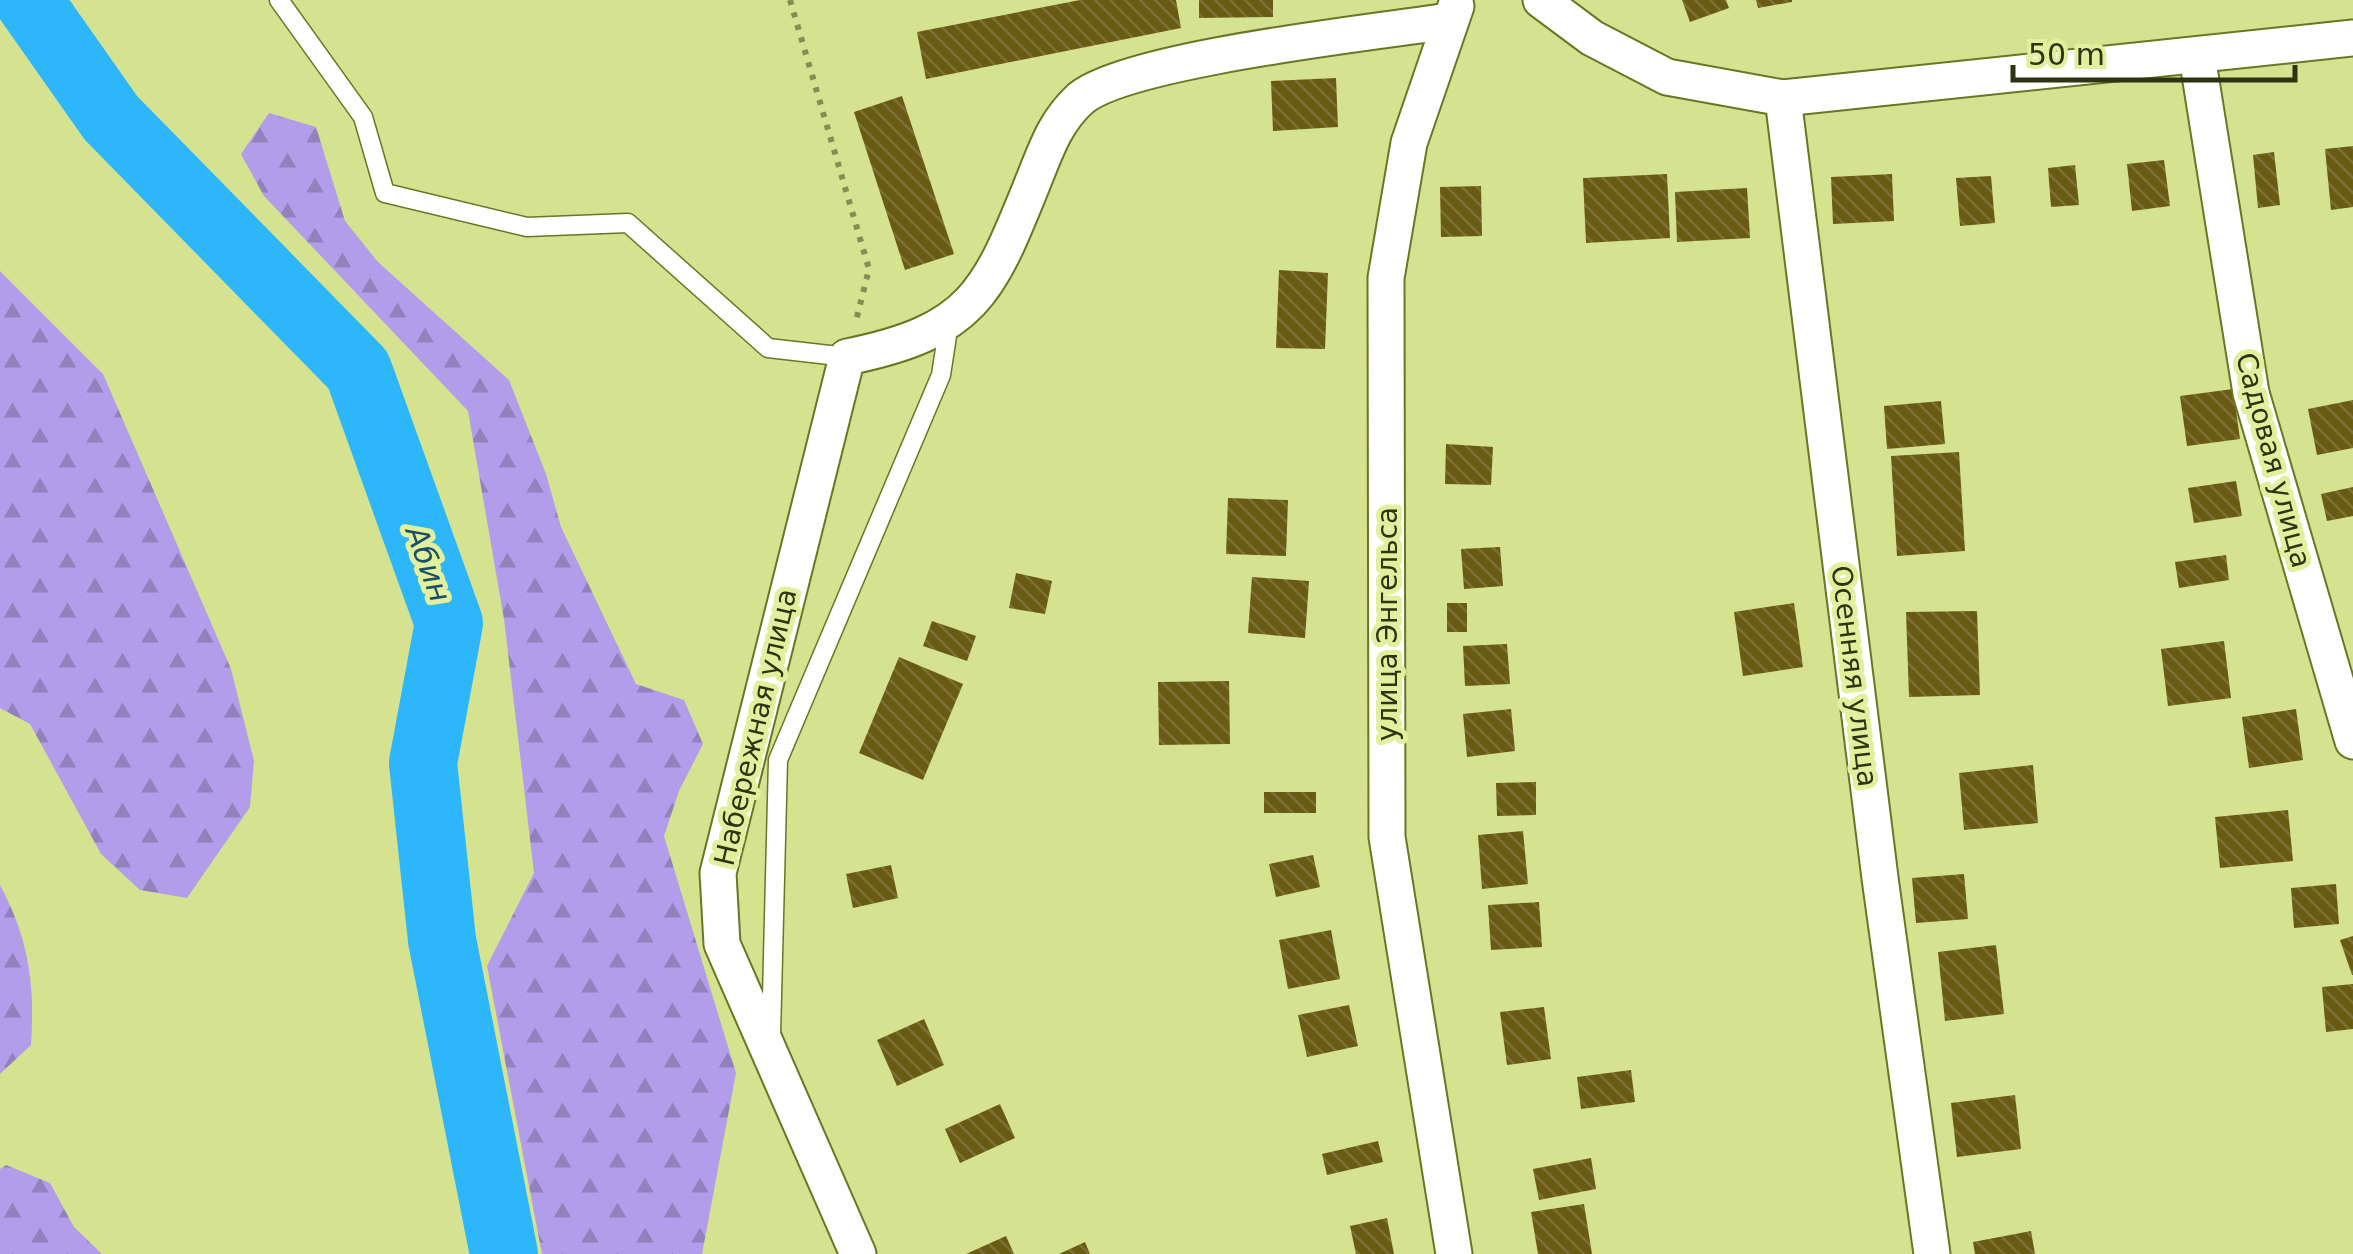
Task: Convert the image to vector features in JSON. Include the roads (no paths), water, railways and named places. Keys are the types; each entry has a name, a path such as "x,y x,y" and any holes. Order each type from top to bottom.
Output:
{"street":[{"path":"1542,0 1592,38 1667,77 1783,98 2353,38"},
{"path":"847,358 898,347 949,323 997,271 1055,126 1083,96 1155,68 1454,11"},
{"name":"улица Энгельса","path":"1454,11 1409,143 1386,278 1387,837 1454,1254"},
{"name":"Садовая улица","path":"2198,56 2251,393 2353,740"},
{"name":"Осенняя улица","path":"1783,98 1880,878 1932,1254"},
{"name":"Набережная улица","path":"847,358 718,873 722,944 858,1254"}],"lane":[{"path":"279,0 363,117 384,193 528,227 628,223 768,348 847,358"},
{"path":"770,1056 778,760 941,375 949,323"}],"waterway":[{"name":"Абин","path":"28,0 111,118 358,370 449,623 423,763 442,940 504,1254"}]}
